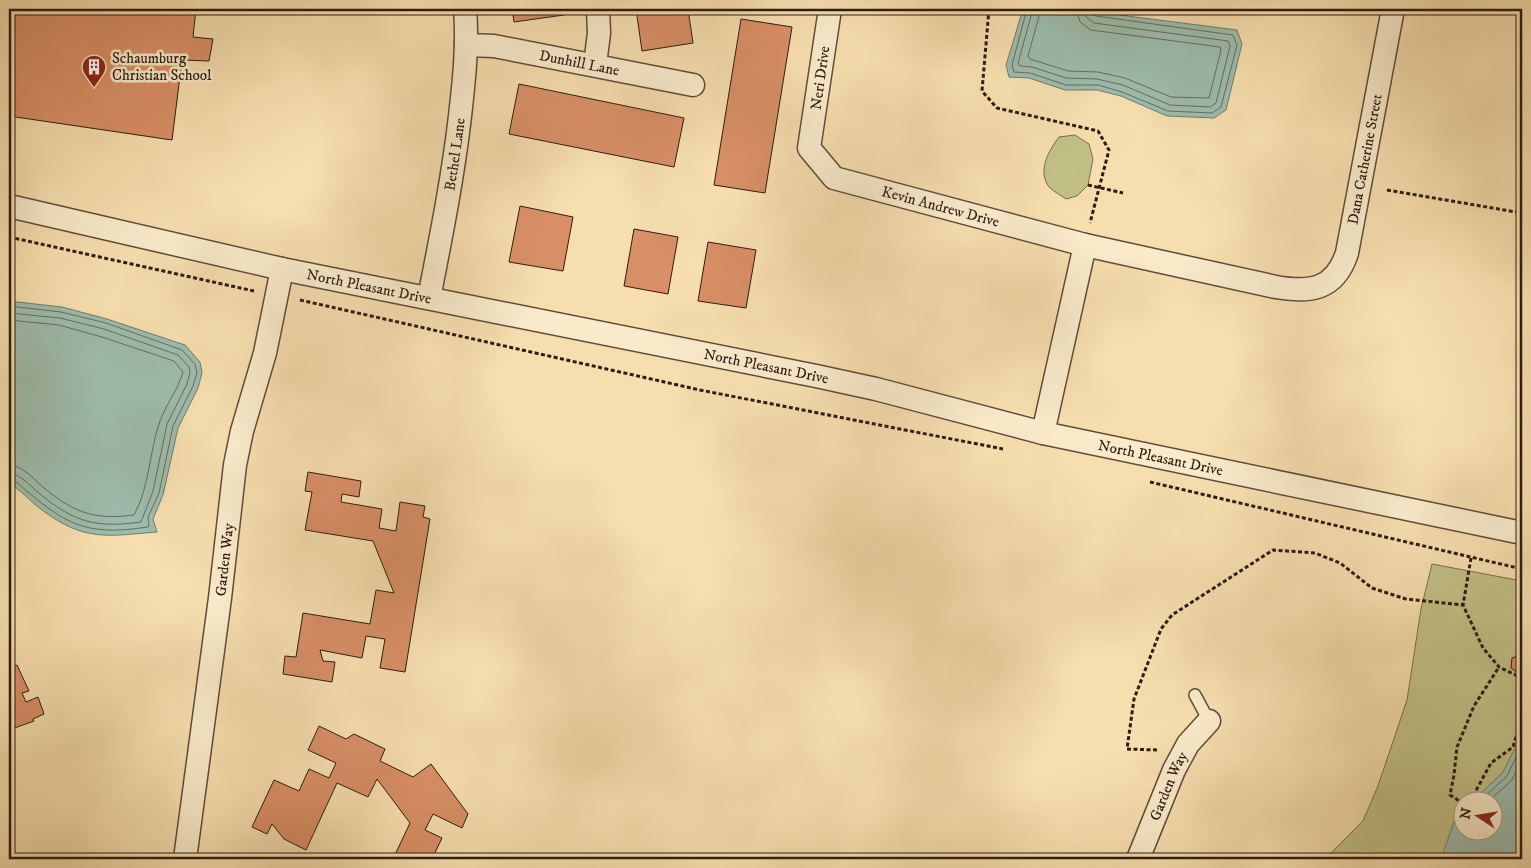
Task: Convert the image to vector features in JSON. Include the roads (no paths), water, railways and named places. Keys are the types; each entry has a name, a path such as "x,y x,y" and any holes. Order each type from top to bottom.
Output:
{"street":[{"name":"Bethel Lane","path":"429,298 456,149 464,85 465,9"},
{"path":"595,65 599,33 598,9"},
{"name":"Neri Drive","path":"809,148 830,9"},
{"name":"Dana Catherine Street","path":"1306,290 1323,285 1336,274 1347,253 1393,9"},
{"name":"Dunhill Lane","path":"466,45 494,46 693,85"},
{"name":"Kevin Andrew Drive","path":"809,148 834,178 1085,246 1276,287 1306,290"},
{"name":"North Pleasant Drive","path":"9,206 282,269 876,389 1043,432 1522,533"},
{"path":"1043,432 1085,246"},
{"name":"Garden Way","path":"190,857 235,465 242,431 265,354 282,269"},
{"name":"Garden Way","path":"1138,859 1157,809 1184,750 1209,721"}],"lane":[{"path":"1195,695 1209,721"}],"water":[{"path":"1023,9 1090,9 1096,12 1237,30 1242,44 1226,110 1214,118 1167,116 1121,96 1097,90 1065,90 1029,78 1009,77 1006,65"},
{"path":"9,301 62,307 107,319 185,345 200,362 202,373 198,388 178,428 163,495 153,519 157,532 110,535 84,532 71,528 42,510 9,483"},
{"path":"1522,734 1522,859 1441,859 1454,822 1454,840 1504,840 1504,790 1484,790 1503,772"}],"place":[{"name":"Schaumburg Christian School","path":"94,88"}]}
